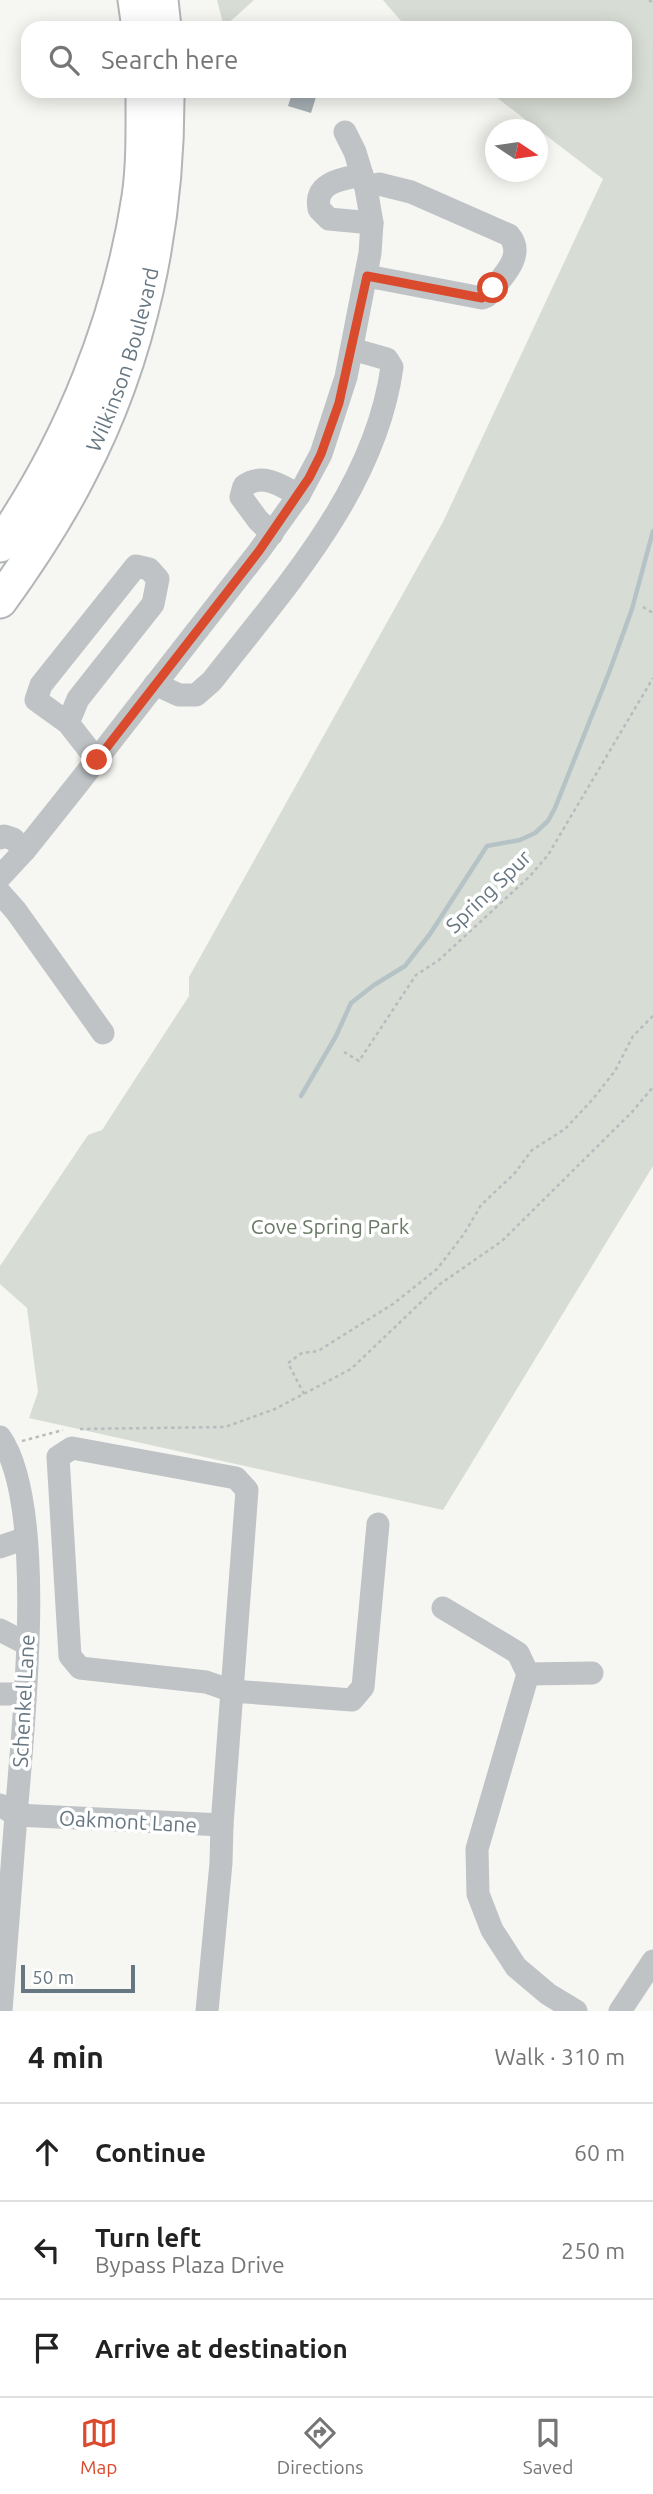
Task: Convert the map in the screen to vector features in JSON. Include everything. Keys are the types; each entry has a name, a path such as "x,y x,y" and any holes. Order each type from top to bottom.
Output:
{"highway":[{"path":"135,0 138,21"},
{"path":"160,0 163,21"},
{"name":"Wilkinson Boulevard","path":"0,545 35,488 73,416 109,318 139,196 142,98"},
{"name":"Wilkinson Boulevard","path":"0,601 55,519 80,474 120,380 149,282 158,232 165,169 167,98"}],"street":[{"path":"0,877 97,760 272,534 299,495 321,454 331,429 352,349 367,276 372,223 364,182 355,152 345,132"},
{"path":"367,276 482,298 487,296 516,256 516,243 509,235 411,192 379,184 337,180 323,188 318,195 319,209 329,219 372,223"},
{"path":"155,684 179,695 196,695 212,681 320,539 347,498 375,435 392,367 387,359 352,349"},
{"path":"272,534 241,498 244,486 253,479 271,481 299,495"},
{"path":"68,723 78,699 153,604 158,579 149,569 136,566 41,685 36,700 68,723 97,760"},
{"path":"0,838 4,836 13,839 25,850"},
{"path":"0,893 16,911 103,1033"},
{"name":"Schenkel Lane","path":"1,2011 8,1810 25,1694 27,1644 26,1538 18,1481 3,1441"},
{"path":"222,1825 232,1691 247,1490 236,1478 72,1448 58,1457 70,1656 80,1668 206,1682 232,1691 352,1700 363,1687 378,1524"},
{"path":"0,1547 26,1538"},
{"path":"443,1608 517,1653 528,1674 477,1849 478,1894 492,1930 516,1967 548,1994 576,2011"},
{"path":"0,1630 27,1644"},
{"path":"528,1674 592,1673"},
{"path":"0,1694 25,1694"},
{"name":"Oakmont Lane","path":"8,1810 222,1825 207,2011"},
{"path":"620,2011 653,1961"}],"path":[{"path":"649,0 653,3"},
{"path":"643,607 653,613"},
{"name":"Spring Spur","path":"344,1052 359,1061 416,975 439,960 530,876 558,838 653,678"},
{"path":"304,1395 288,1363 302,1353 318,1351 393,1304 437,1269 464,1234 481,1205 514,1174 532,1150 565,1129 593,1099 615,1071 633,1036 653,1016"},
{"path":"3,1441 69,1429 225,1427 304,1395 351,1369 440,1284 502,1241 632,1112 653,1087"}],"green space":[{"path":"217,0 254,0 231,21 222,21"},
{"name":"Cove Spring Park","path":"383,0 653,0 653,1166 443,1510 29,1418 38,1392 27,1308 0,1284 0,1266 88,1135 102,1130 189,996 189,977 443,522 603,179 548,137 548,119 525,119 497,98 632,98 632,21 401,21"}],"building":[{"path":"291,98 316,98 311,113 288,106"}],"waterway":[{"path":"301,1096 336,1036 351,1003 405,966 430,934 487,846 520,840 535,833 548,821 610,670 632,609 653,531"}],"route":[{"path":"97,760 259,551 309,478 331,429 339,403 367,276 482,298 493,288"}]}
